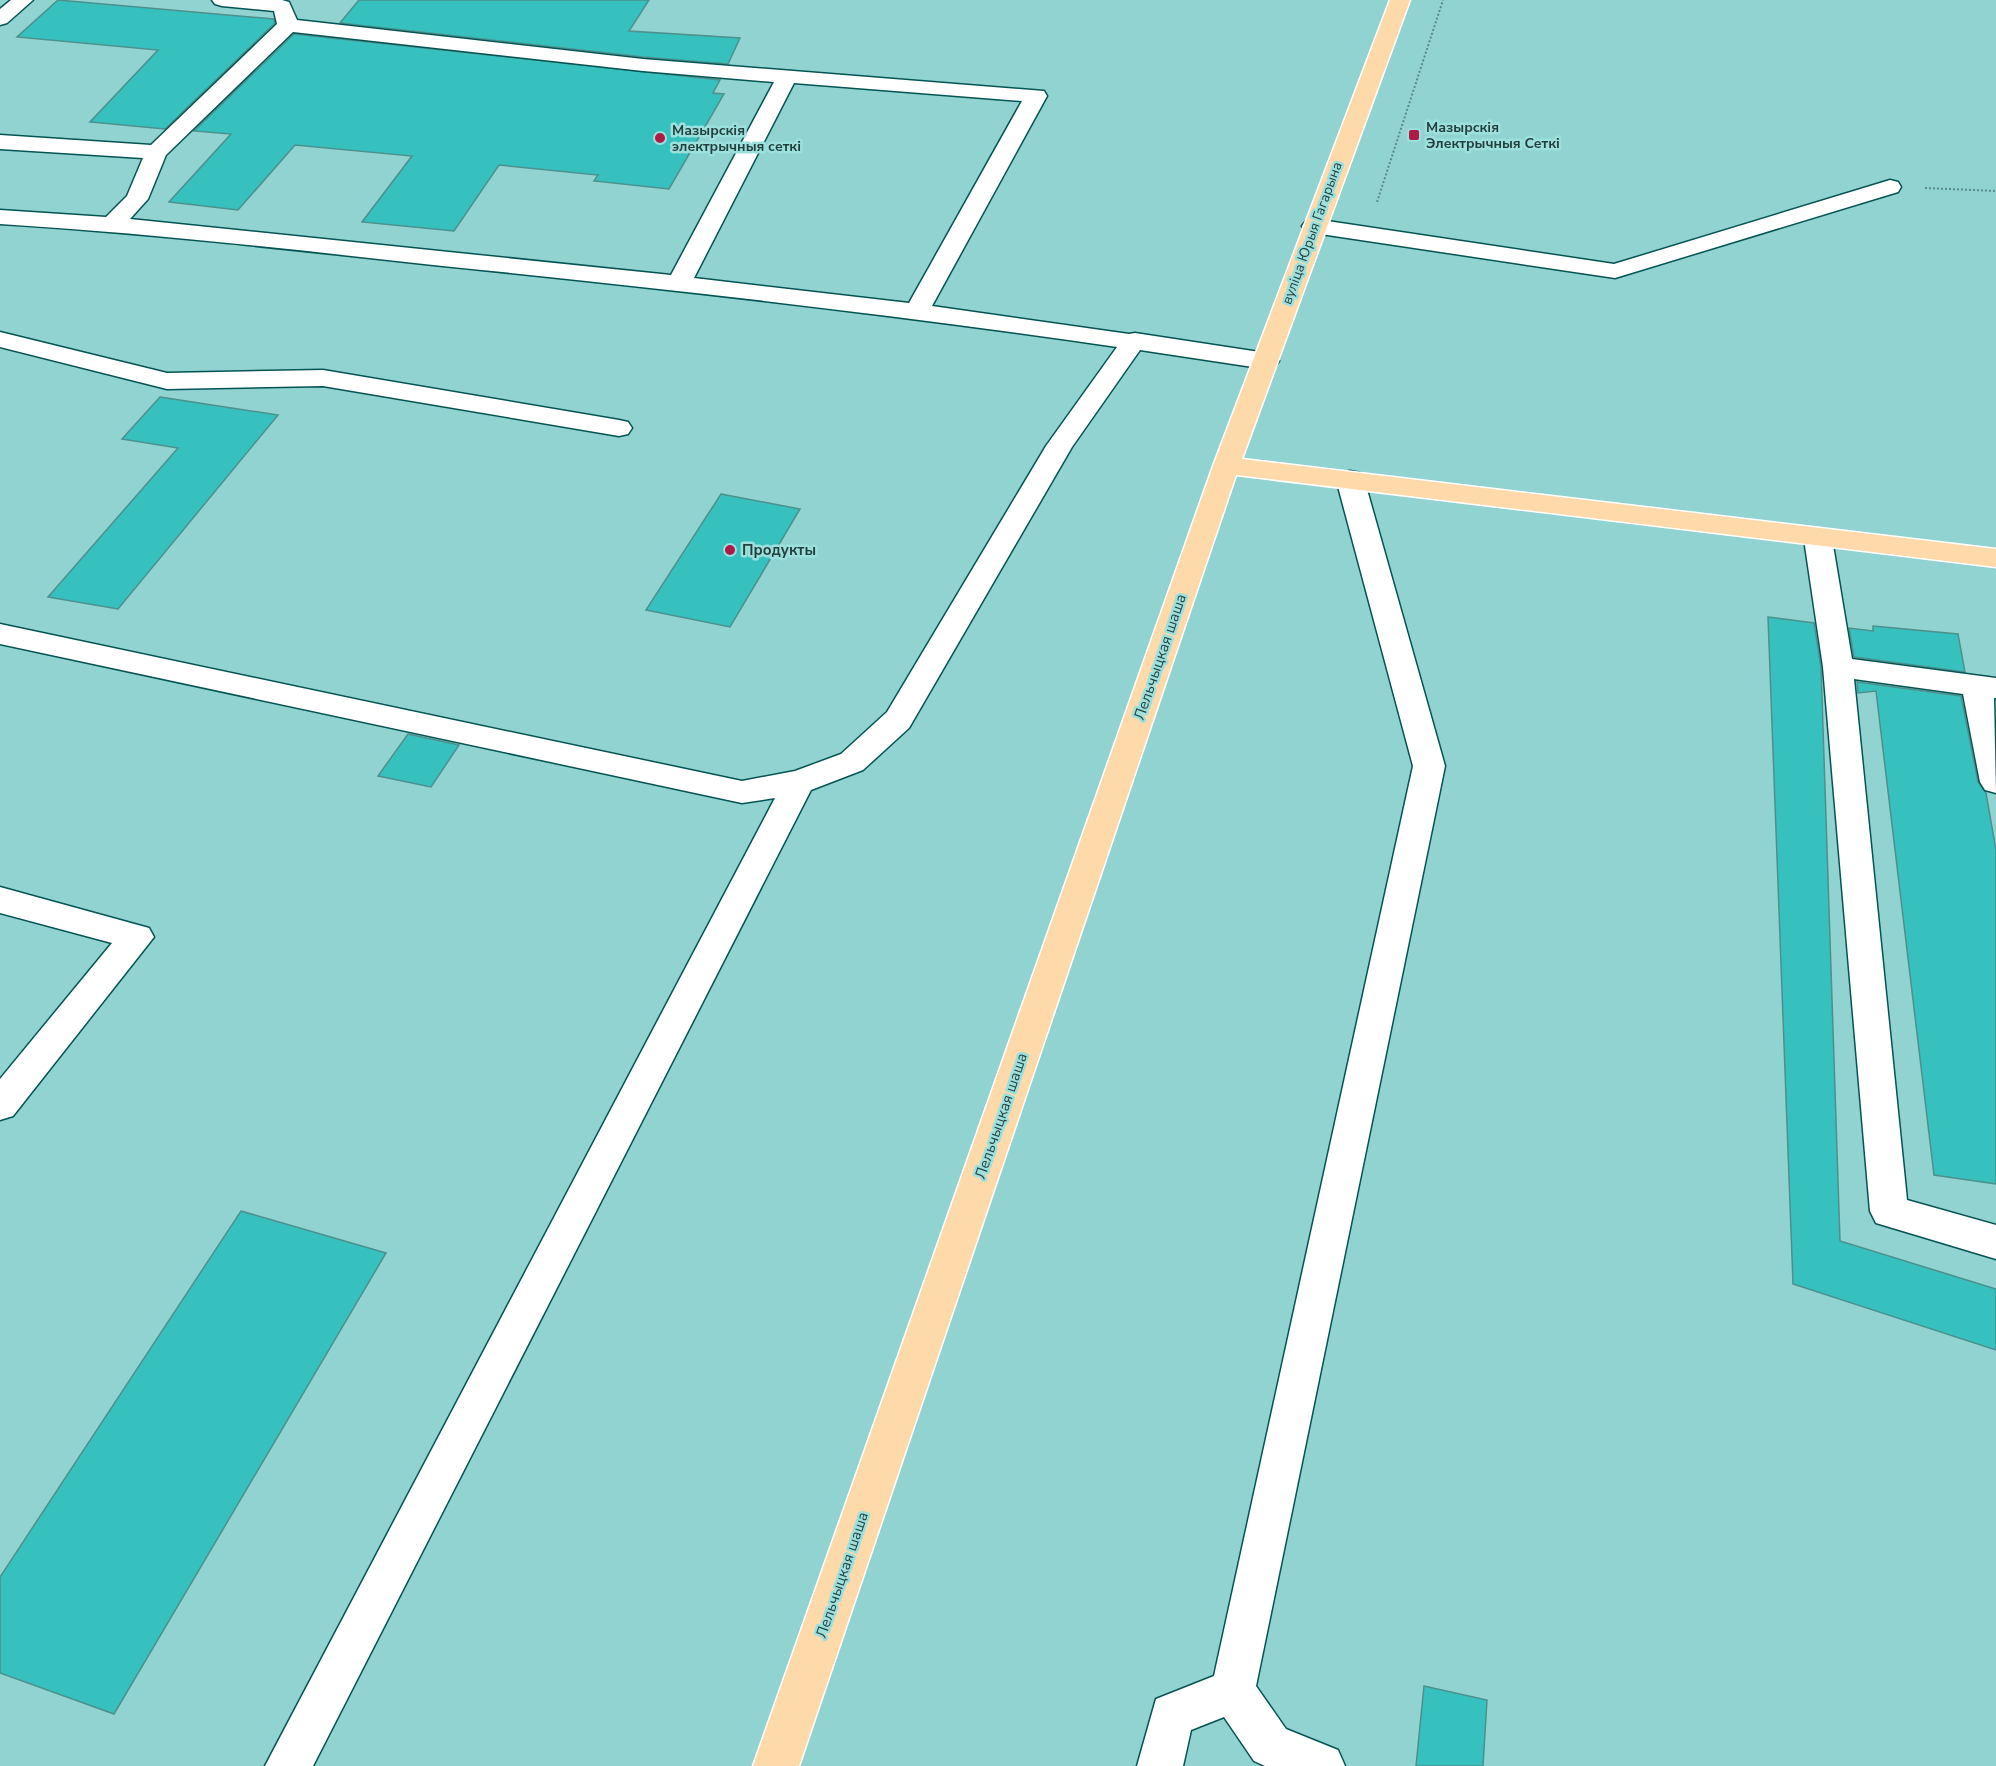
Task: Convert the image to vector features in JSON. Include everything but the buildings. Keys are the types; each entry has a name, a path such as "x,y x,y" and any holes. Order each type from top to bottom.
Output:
{"main road":[{"name":"вуліца Юрыя Гагарына","path":"1226,466 1400,0"},
{"path":"1226,466 1350,479 1818,539 1996,558"},
{"name":"Лельчыцкая шаша","path":"776,1766 1226,466"}],"street":[{"path":"0,19 22,0"},
{"path":"222,0 282,6 288,25"},
{"path":"288,25 643,65 1036,96 917,311"},
{"path":"112,224 137,199 156,152 288,25"},
{"path":"679,283 788,77"},
{"path":"0,142 156,152"},
{"path":"1314,226 1615,271 1890,187"},
{"path":"0,218 112,224 679,283 917,311 1135,340 1266,361"},
{"path":"0,226 29,220"},
{"path":"0,339 167,381 323,378 619,428"},
{"path":"0,634 742,792 799,782 852,762 898,720 1059,446 1135,340"},
{"path":"1322,1766 1270,1745 1233,1691 1429,766 1350,479"},
{"path":"1818,539 1838,667 1889,1210 1996,1242"},
{"path":"1838,667 1986,687 1996,782"},
{"path":"288,1766 799,782"},
{"path":"0,900 137,937 0,1105"},
{"path":"1160,1766 1172,1715 1233,1691"}],"path":[{"path":"1367,234 1443,0"},
{"path":"1890,187 1996,191"}],"place":[{"name":"Мазырскія Электрычныя Сеткі","path":"1414,135"},
{"name":"Мазырскія электрычныя сеткі","path":"660,138"},
{"name":"Продукты","path":"730,550"}]}
